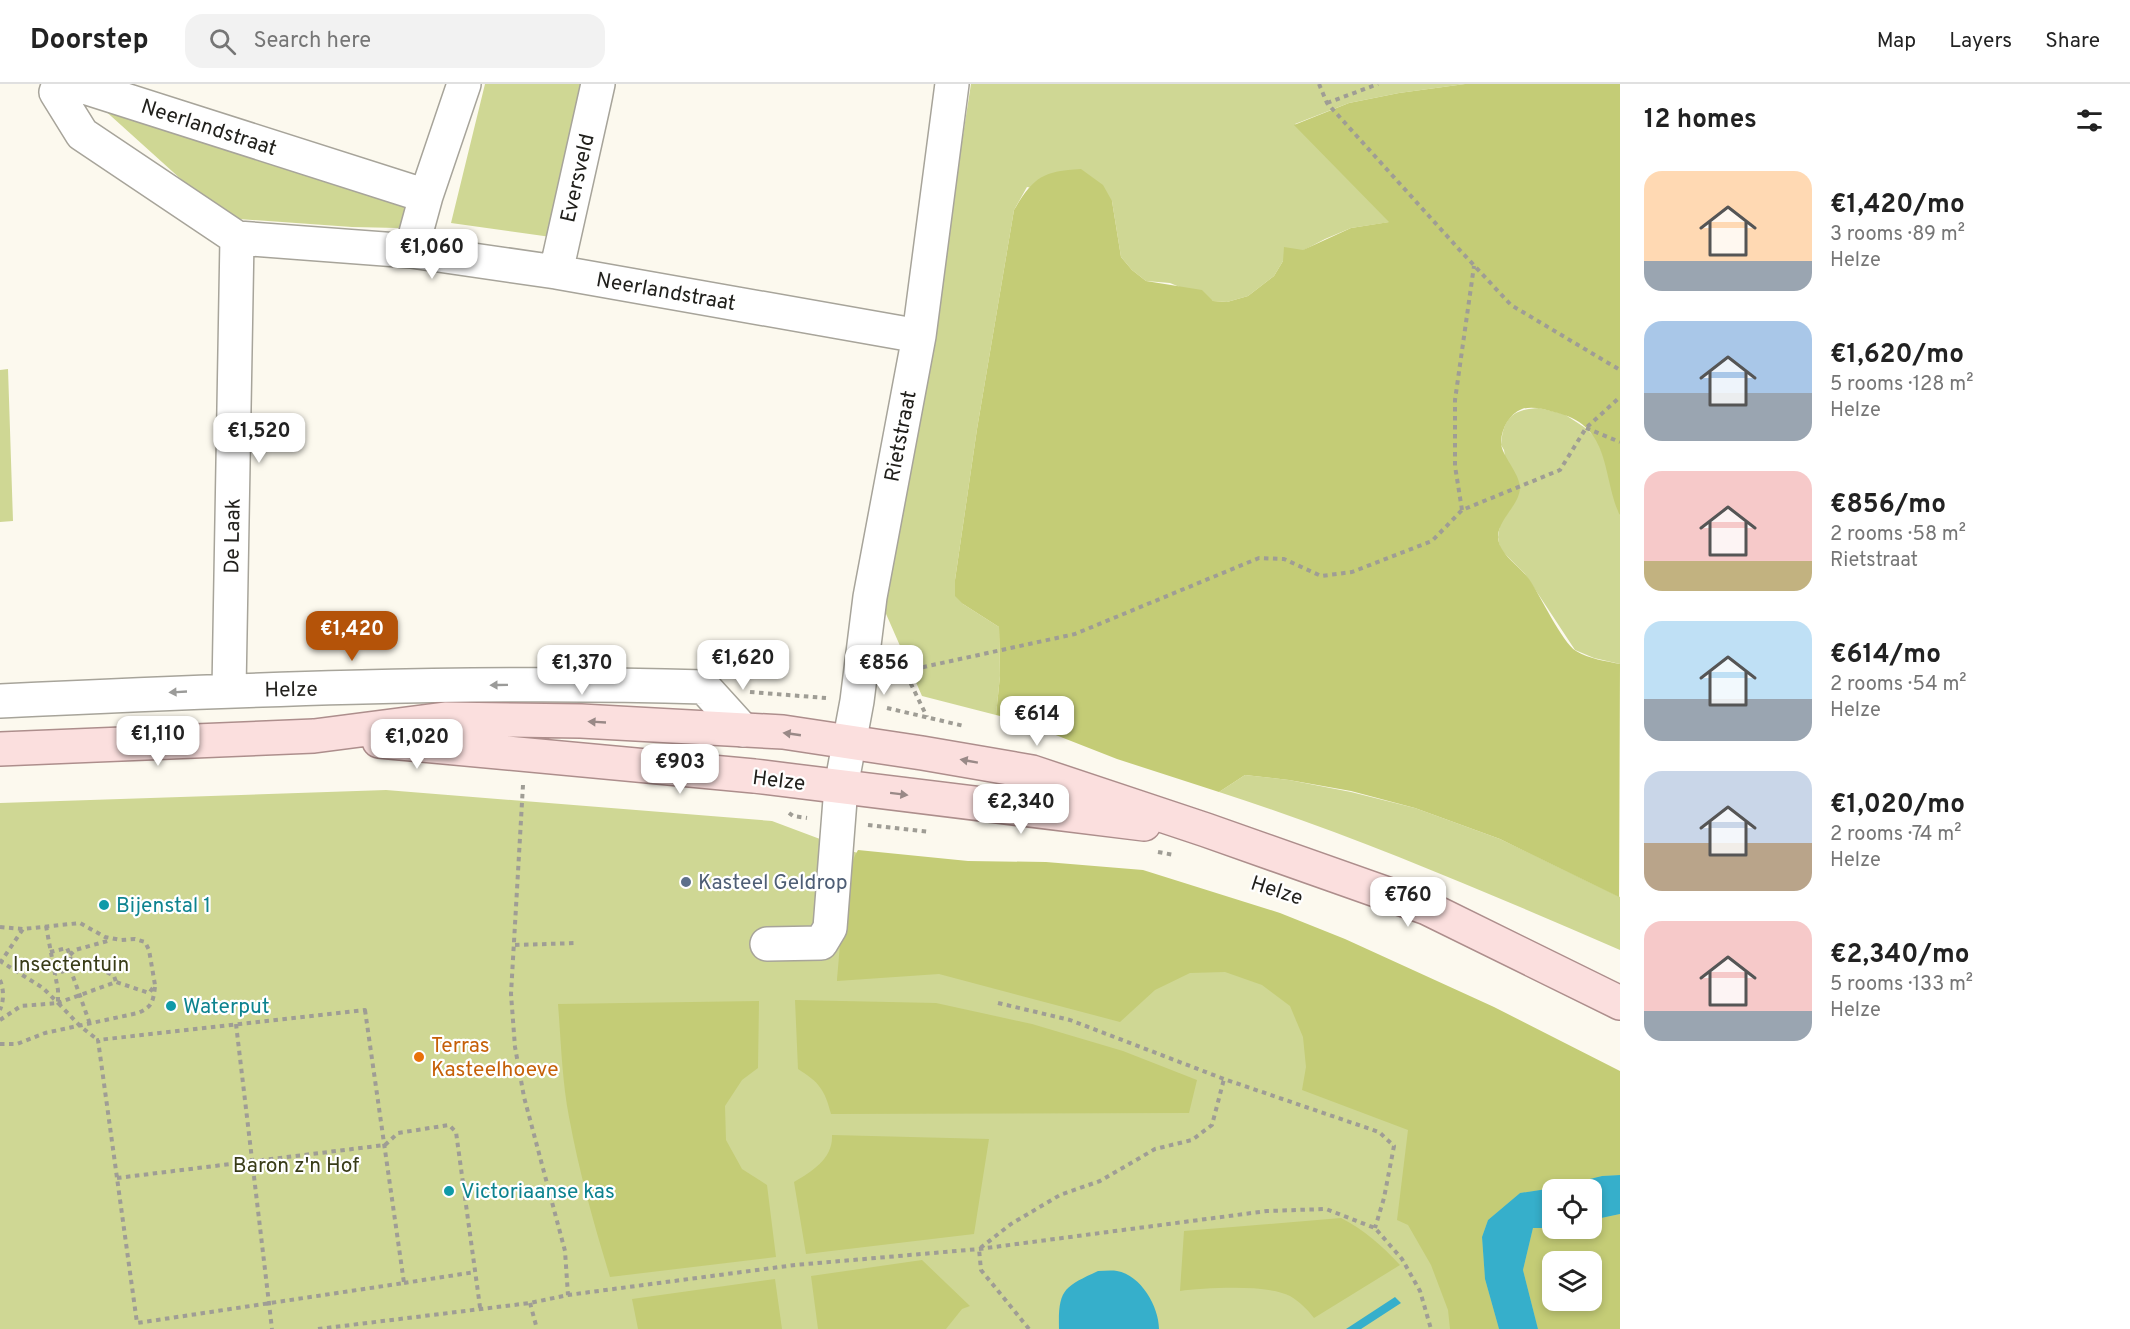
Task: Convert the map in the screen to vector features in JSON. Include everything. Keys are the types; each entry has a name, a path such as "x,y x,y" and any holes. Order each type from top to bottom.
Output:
{"main road":[{"name":"Helze","path":"0,749 314,736 445,719 581,721 783,732 850,742 1032,772 1206,830 1427,908 1620,1003"},
{"name":"Helze","path":"314,736 674,769 1206,830"}],"street":[{"name":"Neerlandstraat","path":"59,84 56,92 82,134 237,238 411,251 556,272 919,336"},
{"name":"Neerlandstraat","path":"75,84 426,196"},
{"path":"411,251 426,196 465,84"},
{"name":"Eversveld","path":"556,272 598,84"},
{"name":"Rietstraat","path":"767,944 821,943 830,928 841,787 850,742 843,700 870,597 919,336 952,84"},
{"name":"De Laak","path":"229,690 237,238"},
{"name":"Helze","path":"0,701 229,690 597,684 704,687 743,730"}],"path":[{"path":"1319,84 1327,103 1511,305 1620,370"},
{"path":"1327,103 1378,84"},
{"path":"1462,510 1455,466 1455,400 1474,266"},
{"path":"788,695 843,700 927,716 905,671 1075,634 1259,558 1284,559 1321,576 1352,572 1432,542 1462,510 1560,470 1586,428 1620,397"},
{"path":"1586,428 1620,442"},
{"path":"524,782 511,994 515,1047 524,1097 565,1251 568,1295"},
{"path":"912,831 935,832"},
{"path":"1153,851 1174,855"},
{"path":"0,927 23,928 80,923 105,937 121,940"},
{"path":"46,926 58,1002"},
{"path":"23,928 0,962 43,988 80,1026 99,1040 365,1010 404,1283"},
{"path":"0,1044 17,1044 45,1033 128,1016 147,1009 153,1003 155,985 149,950 145,942 135,939 107,939 75,950 70,955"},
{"path":"515,945 577,943"},
{"path":"50,952 67,948 90,1024"},
{"path":"55,974 71,967 99,968 114,976 116,982"},
{"path":"0,980 3,991 3,1004 0,1010"},
{"path":"0,1020 21,1006 58,1002 116,982 149,993 155,985"},
{"path":"998,1003 1070,1020 1224,1079 1379,1132 1394,1146 1376,1228"},
{"path":"236,1024 272,1329"},
{"path":"99,1040 137,1323 475,1272"},
{"path":"979,1249 1011,1224 1060,1195 1100,1181 1155,1149 1192,1140 1212,1125 1224,1079"},
{"path":"117,1178 384,1144 398,1133 449,1125 456,1132 480,1307 483,1307"},
{"path":"318,1329 530,1303 568,1295 795,1265 979,1249 1268,1211 1326,1209 1376,1228 1402,1259 1420,1291 1431,1329"},
{"path":"979,1249 981,1270 1029,1329"},
{"path":"530,1303 537,1329"}],"green space":[{"path":"485,84 586,84 551,237 451,223"},
{"path":"971,84 1465,84 1349,103 1295,124 1390,222 1351,228 1325,239 1283,261 1274,276 1248,296 1227,302 1213,301 1170,283 1146,281 1132,270 1121,257 1112,201 1027,187 1014,210 977,429 955,580 963,604 999,627 1000,676 996,715 922,696 883,607 925,378"},
{"path":"1465,84 1620,84 1620,516 1602,453 1586,428 1573,418 1538,408 1526,408 1517,411 1510,418 1502,436 1503,452 1520,487 1517,500 1502,523 1498,536 1501,548 1529,579 1570,646 1586,656 1620,664 1619,897 1500,839 1415,808 1351,791 1245,775 1219,792 1117,759 1020,721 996,715 1000,676 999,627 963,604 955,596 955,580 977,429 1014,210 1033,183 1048,174 1081,169 1103,185 1112,201 1121,257 1132,270 1146,281 1202,290 1213,301 1227,302 1248,296 1274,276 1283,261 1284,247 1303,250 1351,228 1389,222 1294,125 1349,103"},
{"path":"91,98 414,207 406,225 398,228 224,218"},
{"path":"8,369 13,521 0,522 0,370"},
{"path":"1539,408 1564,414 1584,427 1597,439 1607,466 1620,516 1620,664 1594,658 1575,650 1525,574 1500,549 1498,537 1500,524 1513,505 1504,450 1501,445 1504,428 1516,413"},
{"path":"1245,775 1289,780 1351,792 1415,808 1500,839 1620,897 1620,950 1371,846 1219,792"},
{"path":"386,790 772,821 900,869 1117,893 1620,1100 1620,1329 0,1329 0,803"},
{"path":"858,850 968,861 1046,862 1143,870 1280,913 1345,939 1494,1007 1620,1071 1620,1175 1590,1179 1542,1179 1542,1190 1520,1193 1488,1220 1482,1237 1485,1279 1499,1329 1450,1329 1448,1310 1431,1265 1408,1225 1397,1220 1408,1130 1302,1090 1306,1067 1303,1037 1290,1006 1262,985 1225,972 1190,973 1155,990 1120,1022 939,974 837,981 846,893 853,860"},
{"path":"795,1000 936,1003 1032,1024 1123,1051 1197,1080 1189,1113 831,1114 820,1087 798,1069"},
{"path":"759,1001 758,1068 742,1080 725,1106 726,1140 742,1169 767,1185 776,1257 610,1277 587,1198 569,1117 563,1075 558,1004"},
{"path":"832,1135 989,1139 974,1234 806,1254 794,1182 814,1169 825,1158"},
{"path":"1620,1214 1620,1329 1538,1329 1523,1270 1533,1228 1542,1228 1542,1239 1602,1239 1602,1218"},
{"path":"1341,1218 1373,1239 1400,1265 1314,1318 1297,1301 1280,1292 1252,1288 1180,1291 1184,1231"},
{"path":"922,1260 970,1306 962,1309 946,1329 818,1329 811,1276"},
{"path":"775,1279 782,1329 638,1329 632,1299"}],"water":[{"path":"1620,1175 1620,1214 1602,1218 1602,1179 1590,1179"},
{"path":"1542,1190 1542,1228 1533,1228 1523,1270 1538,1329 1499,1329 1485,1279 1482,1237 1488,1220 1520,1193"},
{"path":"1098,1271 1115,1271 1126,1274 1141,1285 1156,1311 1159,1329 1059,1329 1060,1305 1065,1291 1077,1281"},
{"path":"1395,1297 1401,1303 1361,1329 1346,1329"}],"place":[{"name":"Kasteel Geldrop","path":"686,882"},
{"name":"Bijenstal 1","path":"104,905"},
{"name":"Waterput","path":"171,1006"},
{"name":"Terras Kasteelhoeve","path":"419,1057"},
{"name":"Victoriaanse kas","path":"449,1191"}],"park label":[{"name":"Insectentuin","path":"71,964"},
{"name":"Baron z'n Hof","path":"296,1165"}]}
